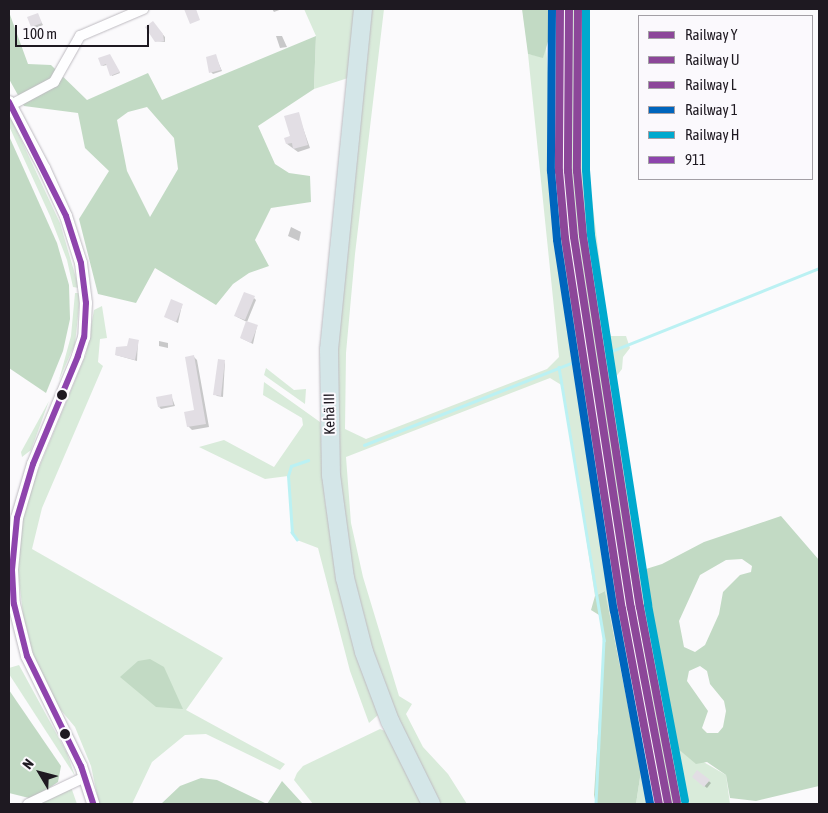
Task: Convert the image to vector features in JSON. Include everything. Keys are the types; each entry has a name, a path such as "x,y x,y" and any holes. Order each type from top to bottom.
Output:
{"highway":[{"name":"Kehä III","path":"363,9 328,350 331,475 345,578 364,652 398,739 430,804"}],"street":[{"path":"93,804 85,777 21,639 12,570 15,531 22,495 84,338 82,262 66,216 10,104 54,82 80,36 143,9"},
{"path":"28,804 85,777"}],"green space":[{"path":"304,9 355,9 348,78 314,89 316,36"},
{"path":"369,9 384,9 355,254 346,353 345,429 366,439 547,369 559,357 528,54 543,57 546,44 557,203 609,556 653,804 636,804 641,771 623,679 605,591 595,596 563,386 550,378 346,457 351,523 363,577 399,696 412,704 406,714 423,747 448,774 467,804 438,804 397,720 367,635 345,543 335,464 334,391 339,298"},
{"path":"522,9 558,9 543,58 528,54"},
{"path":"573,9 587,9 584,51 586,151 608,328 611,336 626,336 630,348 623,357 622,369 615,378 669,742 726,775 730,804 671,804 603,418 573,198 569,123"},
{"path":"9,12 28,64 51,65 87,100 148,73 162,100 316,36 314,89 258,126 275,164 289,173 310,176 311,202 271,208 255,240 269,266 249,273 233,284 216,305 155,268 136,303 98,294 79,219 109,171 85,148 78,113 24,106 9,79","holes":["147,107 174,138 178,169 150,217 127,171 117,120 128,112"]},
{"path":"9,114 60,223 79,288 73,287 67,260 50,216 9,126"},
{"path":"9,136 57,243 69,285 70,319 63,351 46,393 9,368"},
{"path":"75,293 79,293 79,307 75,344 59,380 71,336"},
{"path":"102,306 107,338 100,339 98,362 103,366 42,508 32,549 223,658 186,710 285,764 280,770 206,734 185,735 152,762 132,804 99,804 91,766 75,727 59,708 33,654 23,615 18,570 23,518 36,475 86,354 94,310"},
{"path":"266,368 294,390 306,389 305,404 264,375"},
{"path":"264,382 320,422 325,501 342,601 378,715 369,723 350,671 318,548 297,540 292,533 288,476 265,479 199,447 224,440 274,467 303,425 302,418 263,395"},
{"path":"49,401 31,450 22,457 21,452"},
{"path":"781,516 819,560 819,786 756,801 730,798 726,775 707,762 696,764 670,742 646,569 662,564 704,542","holes":["742,559 752,566 751,572 740,575 723,592 719,614 705,645 695,652 684,647 679,621 700,575 726,560","700,666 707,671 710,684 724,701 726,711 723,727 718,733 707,733 702,728 708,711 687,681 689,671"]},
{"path":"605,591 641,771 636,804 596,804 594,795 604,640 599,615 591,610 595,596"},
{"path":"150,659 164,667 183,709 156,707 120,677 138,661"},
{"path":"19,665 67,753 75,776 9,674 9,668"},
{"path":"9,690 61,766 58,782 33,799 9,793"},
{"path":"380,729 385,731 422,804 313,804 294,780 303,766"},
{"path":"201,778 217,780 267,804 161,804 180,786"},
{"path":"282,781 303,804 267,804"},
{"path":"71,787 77,804 32,804"}],"building":[{"path":"184,9 196,9 200,20 190,24"},
{"path":"38,13 42,23 31,27 27,17"},
{"path":"153,21 163,34 164,41 155,42 145,27"},
{"path":"110,54 120,72 110,76 106,64 101,66 98,58"},
{"path":"216,54 221,70 209,73 206,57"},
{"path":"299,112 308,145 293,149 292,143 286,144 284,138 290,136 284,116"},
{"path":"244,292 255,296 245,320 234,316"},
{"path":"171,299 183,304 176,322 164,317"},
{"path":"246,321 258,325 251,343 240,338"},
{"path":"129,338 139,340 135,360 115,355 116,347 127,346"},
{"path":"194,355 206,424 187,427 184,412 194,410 185,357"},
{"path":"218,359 225,360 221,396 213,395"},
{"path":"172,394 173,405 158,407 156,397"},
{"path":"697,770 710,780 704,787 692,777"}],"waterway":[{"path":"612,351 819,268"},
{"path":"364,445 576,361"},
{"path":"559,367 604,640 596,804"},
{"path":"297,540 292,533 288,476 291,466 308,460"}],"rail line":[{"name":"1","path":"552,9 551,171 557,240 614,611 650,804"},
{"name":"U","path":"560,9 559,171 565,238 622,609 659,804"},
{"name":"Y","path":"569,9 568,171 574,237 631,608 668,804"},
{"name":"L","path":"578,9 577,171 583,236 640,607 677,802"},
{"name":"H","path":"586,9 586,170 591,235 648,605 685,801"}],"transit line":[{"name":"911","path":"9,102 66,216 81,263 86,303 84,337 78,356 33,464 17,518 12,570 14,604 27,656 81,766 93,804"}]}
